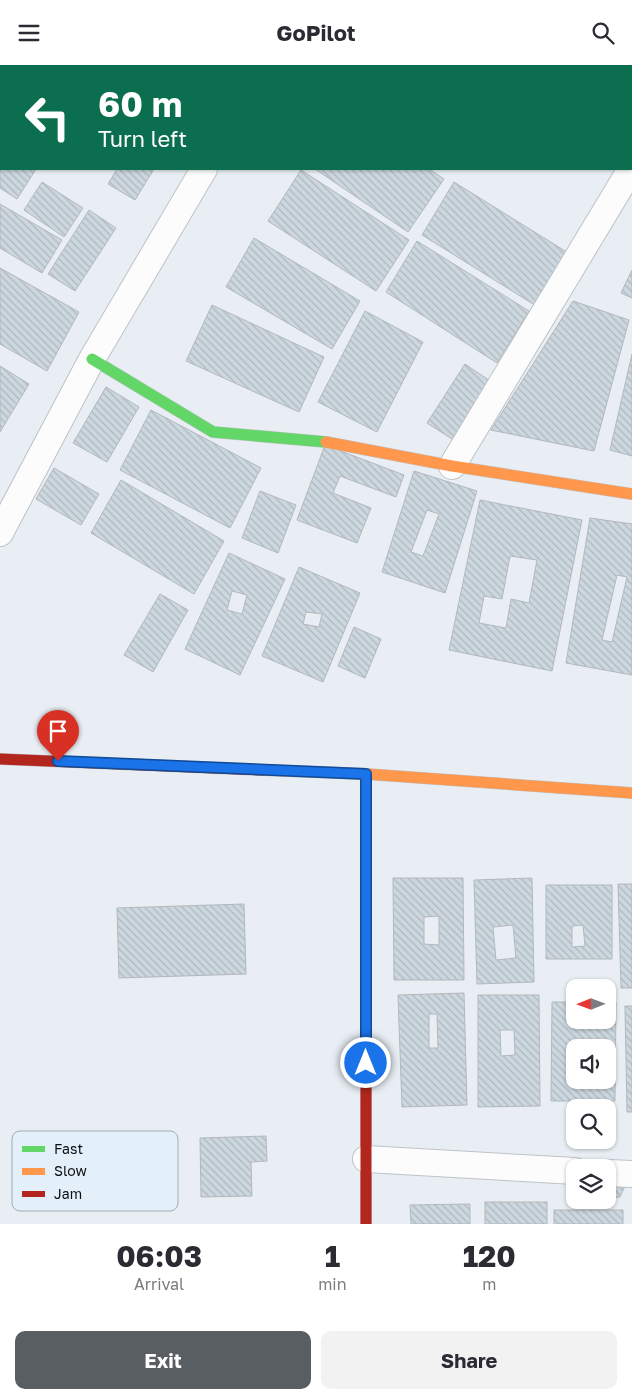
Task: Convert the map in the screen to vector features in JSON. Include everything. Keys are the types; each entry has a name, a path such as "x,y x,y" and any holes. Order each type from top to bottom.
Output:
{"main road":[{"path":"92,359 213,431 332,442 452,466 632,494"},
{"path":"0,759 366,774 632,793"},
{"path":"366,774 366,1224"}],"street":[{"path":"0,533 92,359 203,170"},
{"path":"452,466 630,170"},
{"path":"366,1159 566,1170"},
{"path":"616,1173 632,1174"}],"building":[{"path":"0,170 35,170 17,199 0,188"},
{"path":"116,170 153,170 135,200 108,184"},
{"path":"301,170 409,240 376,291 268,221"},
{"path":"316,170 430,170 444,179 408,232"},
{"path":"42,182 83,208 64,237 24,210"},
{"path":"454,182 570,254 538,307 422,235"},
{"path":"0,204 62,240 42,273 0,248"},
{"path":"89,210 116,228 75,291 48,274"},
{"path":"254,238 360,301 332,349 226,287"},
{"path":"417,241 529,311 497,363 386,292"},
{"path":"0,268 79,312 47,371 0,344"},
{"path":"632,270 632,298 621,293"},
{"path":"573,301 629,320 594,451 491,430"},
{"path":"212,305 324,357 299,412 186,361"},
{"path":"365,311 423,342 377,432 318,402"},
{"path":"632,354 632,456 610,450"},
{"path":"465,364 493,383 455,441 427,423"},
{"path":"0,366 29,384 0,432"},
{"path":"106,387 139,407 107,462 73,443"},
{"path":"151,410 261,468 230,528 120,470"},
{"path":"325,445 404,475 396,497 340,476 333,493 371,508 357,543 297,520"},
{"path":"54,468 99,494 81,525 36,499"},
{"path":"414,471 477,491 445,593 382,572","holes":["427,510 439,514 423,556 411,552"]},
{"path":"121,480 224,541 194,594 91,533"},
{"path":"260,491 296,505 278,553 242,538"},
{"path":"480,500 582,520 552,671 449,650","holes":["510,556 537,560 529,603 511,599 506,628 479,623 484,596 502,599"]},
{"path":"590,518 632,524 632,675 566,663","holes":["617,575 627,577 612,642 602,640"]},
{"path":"229,553 285,579 240,675 185,649","holes":["232,591 247,595 242,614 227,610"]},
{"path":"299,567 360,593 323,682 262,656","holes":["306,612 322,614 319,627 303,624"]},
{"path":"160,594 188,610 153,672 124,655"},
{"path":"354,627 381,639 365,678 338,666"},
{"path":"393,878 463,878 464,980 394,980","holes":["439,916 439,945 424,944 424,917"]},
{"path":"532,878 534,982 477,984 474,880","holes":["513,925 516,958 496,960 493,927"]},
{"path":"618,884 632,884 632,988 621,988"},
{"path":"546,885 612,885 612,959 546,959","holes":["583,925 585,946 572,947 572,926"]},
{"path":"244,904 246,974 119,978 117,908"},
{"path":"464,993 467,1105 402,1107 398,995","holes":["429,1014 437,1014 438,1048 429,1048"]},
{"path":"478,995 539,995 540,1106 478,1107","holes":["500,1030 514,1030 515,1055 501,1056"]},
{"path":"552,1002 566,1002 566,1029 616,1029 616,1039 566,1039 566,1089 615,1089 615,1099 566,1099 566,1101 551,1101"},
{"path":"625,1006 632,1006 632,1112 627,1112"},
{"path":"266,1136 267,1161 251,1162 252,1196 201,1197 200,1138"},
{"path":"628,1179 620,1197 616,1197 616,1180"},
{"path":"485,1202 547,1202 547,1224 485,1224"},
{"path":"470,1204 470,1224 411,1224 410,1205"},
{"path":"554,1210 623,1210 623,1224 554,1224"}],"traffic: fast":[{"path":"92,359 213,432 326,442"},
{"path":"366,774 366,1027"}],"traffic: slow":[{"path":"326,442 452,466 632,494"},
{"path":"263,770 366,774 632,793"}],"traffic: jam":[{"path":"0,759 263,770"},
{"path":"366,1027 366,1224"}],"route":[{"path":"58,761 366,774 366,1063"}]}
